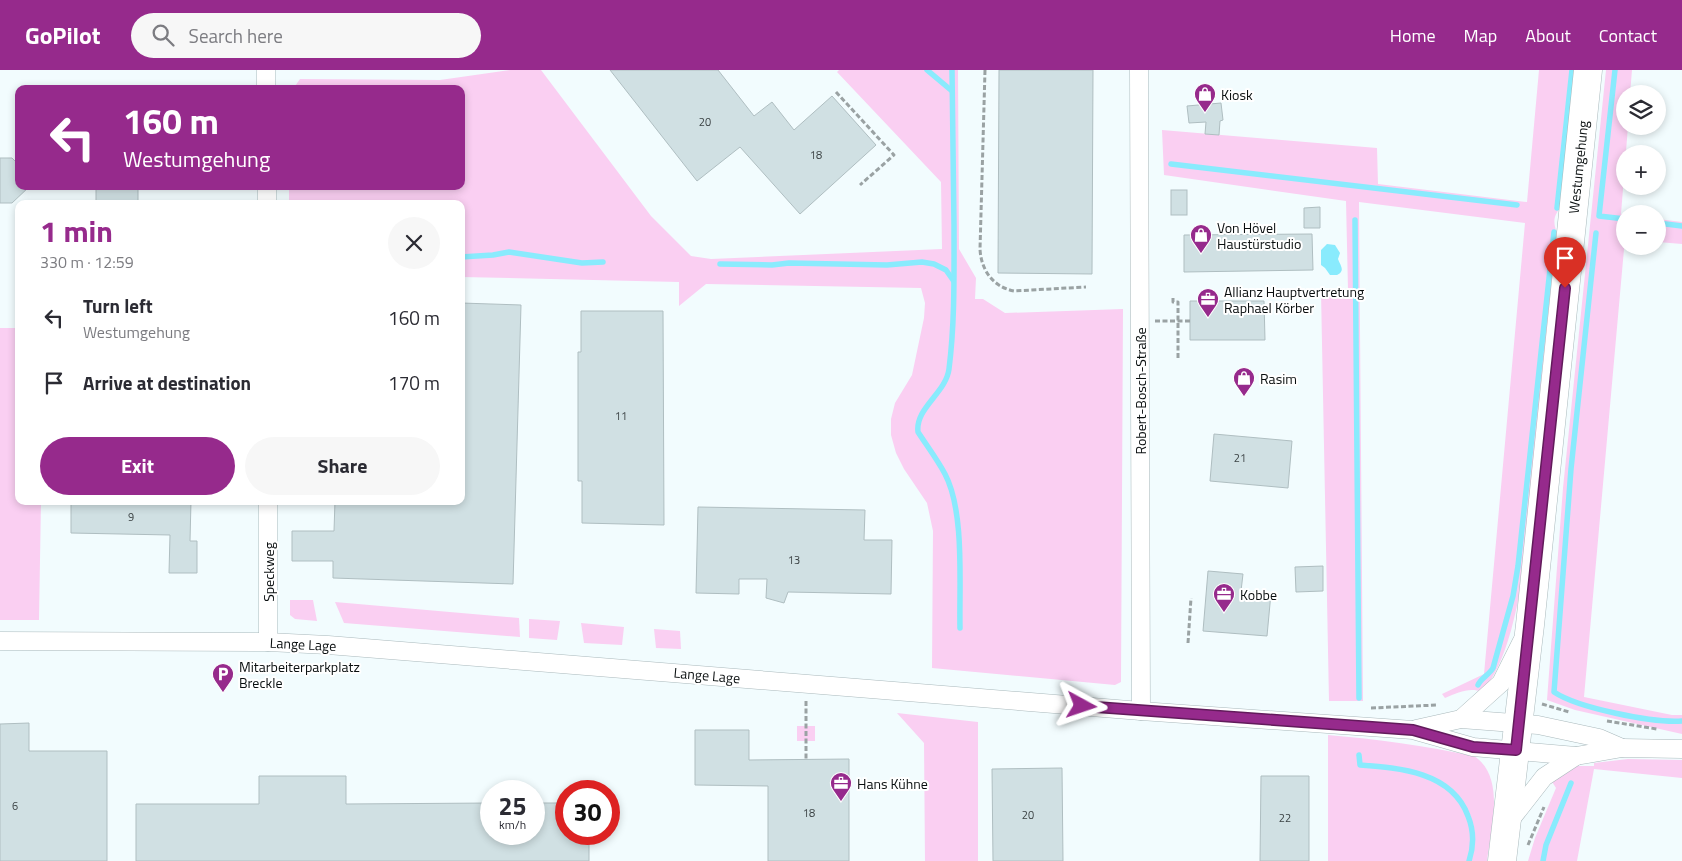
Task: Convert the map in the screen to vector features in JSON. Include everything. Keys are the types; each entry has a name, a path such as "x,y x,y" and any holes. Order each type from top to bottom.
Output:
{"main road":[{"name":"Westumgehung","path":"1502,861 1530,625 1588,70"}],"street":[{"path":"266,70 266,85"},
{"name":"Robert-Bosch-Straße","path":"1139,70 1141,711"},
{"name":"Speckweg","path":"268,505 268,642"},
{"name":"Lange Lage","path":"1413,730 1461,719 1501,683 1530,625"},
{"name":"Lange Lage","path":"0,641 268,642 806,683 1141,711 1413,730 1473,747 1517,738"},
{"name":"Lange Lage","path":"1461,719 1517,738"},
{"path":"1517,738 1538,725 1599,738 1622,748"},
{"path":"1517,738 1576,756"},
{"path":"1506,825 1544,778 1576,756 1622,748 1682,749"}],"path":[{"path":"985,70 980,249 986,273 1005,289 1086,287"},
{"path":"836,92 894,155 860,186"},
{"path":"1173,298 1173,302 1178,302 1178,360"},
{"path":"1140,321 1190,321"},
{"path":"1188,643 1191,598"},
{"path":"806,683 806,759"}],"shaded area":[{"path":"510,70 541,70 651,216 691,256 711,259 942,249 941,182 837,72 839,70 958,70 959,249 976,278 975,299 983,299 1005,313 1123,309 1121,682 1115,685 932,668 933,531 927,503 904,469 896,453 891,435 891,419 895,403 912,375 924,318 925,303 921,288 706,284 679,306 679,282 465,277 465,200 289,200 289,190 465,190 465,85 296,85 300,79 440,80"},
{"path":"1539,70 1576,70 1561,207 1554,221 1559,237 1523,575 1508,642 1496,670 1482,692 1468,690 1445,698 1442,694 1484,674 1525,223 1359,202 1363,701 1329,701 1321,292 1348,290 1346,201 1164,175 1162,130 1377,148 1378,184 1527,202"},
{"path":"1606,70 1632,70 1631,85 1616,85 1616,135 1627,135 1626,145 1616,145 1616,195 1623,195 1622,205 1616,205 1616,255 1623,255 1584,697 1672,715 1682,715 1682,734 1575,710 1547,700 1563,488"},
{"path":"1666,220 1682,222 1682,244 1666,243"},
{"path":"0,328 15,328 15,505 41,505 39,620 0,620"},
{"path":"290,600 313,600 317,621 295,619 290,615"},
{"path":"335,602 519,618 520,637 344,623"},
{"path":"529,619 560,621 557,640 529,638"},
{"path":"581,623 624,627 622,645 584,643"},
{"path":"654,629 680,631 681,649 656,648"},
{"path":"897,713 978,722 978,861 925,861 924,743"},
{"path":"797,726 815,726 815,741 797,741"},
{"path":"1328,735 1401,743 1474,756 1484,765 1490,777 1493,790 1493,819 1487,861 1328,861"},
{"path":"1628,759 1682,760 1682,778 1594,769 1577,861 1528,861 1535,838 1556,788 1551,780 1572,766 1594,766 1594,763"}],"water":[{"path":"1327,244 1335,245 1340,253 1338,259 1342,270 1337,275 1330,275 1321,265 1321,250"}],"building":[{"path":"610,70 718,70 754,116 772,102 794,130 832,96 876,145 800,214 740,147 697,181"},
{"path":"999,70 1093,70 1092,274 998,273"},
{"name":"Kiosk","path":"1221,103 1223,120 1220,121 1219,135 1205,134 1206,122 1189,123 1187,106"},
{"path":"0,158 12,158 15,161 15,190 26,190 12,203 0,203"},
{"path":"96,190 138,190 138,200 96,200"},
{"path":"1171,190 1187,190 1187,215 1171,215"},
{"path":"1320,207 1320,228 1304,228 1304,208"},
{"path":"1312,234 1313,270 1184,272 1184,235"},
{"path":"1190,301 1264,301 1265,340 1190,340"},
{"path":"465,303 521,305 513,584 333,578 333,561 292,561 292,531 334,531 335,505 465,505"},
{"path":"581,311 663,311 664,525 582,523 582,481 578,481 578,352 581,352"},
{"path":"1214,434 1292,441 1288,488 1210,481"},
{"path":"71,505 191,505 190,541 197,541 197,573 169,573 170,535 71,533"},
{"path":"698,507 865,510 864,540 892,540 891,594 788,592 784,603 766,598 767,579 739,579 739,594 696,593"},
{"path":"1323,566 1323,591 1296,592 1295,567"},
{"path":"1208,571 1243,574 1241,591 1271,593 1267,636 1203,631"},
{"path":"29,723 29,751 107,751 107,861 0,861 0,724"},
{"path":"695,730 749,730 749,760 849,759 849,861 768,861 768,786 695,785"},
{"path":"1062,768 1063,861 993,861 992,769"},
{"path":"259,776 346,776 346,804 480,803 480,845 545,845 545,803 555,803 555,845 589,845 589,861 136,861 136,804 259,804"},
{"path":"1261,776 1309,776 1309,861 1260,861"}],"waterway":[{"path":"927,70 952,91"},
{"path":"952,70 954,279 951,351 947,378 921,415 918,423 918,432 945,474 956,508 960,549 960,628"},
{"path":"1557,208 1572,70"},
{"path":"1615,70 1599,216 1616,218"},
{"path":"1171,164 1517,205"},
{"path":"1355,220 1359,698"},
{"path":"1666,224 1682,226"},
{"path":"1478,685 1493,668 1513,596 1518,566 1554,232"},
{"path":"1596,233 1571,469 1554,692 1580,704 1597,709 1653,720 1682,721"},
{"path":"465,257 509,252 582,263 603,262"},
{"path":"720,264 887,265 922,262 934,264 946,270 953,280"},
{"path":"1359,755 1360,765 1391,768 1423,775 1437,781 1450,790 1460,801 1470,822 1473,838 1469,861"},
{"path":"1543,861 1546,845 1571,783"}],"place":[{"name":"Kiosk","path":"1205,113"},
{"name":"Von Hövel Haustürstudio","path":"1201,254"},
{"name":"Allianz Hauptvertretung Raphael Körber","path":"1208,318"},
{"name":"Rasim","path":"1244,397"},
{"name":"Kobbe","path":"1224,613"},
{"name":"Mitarbeiterparkplatz Breckle","path":"223,693"},
{"name":"Hans Kühne","path":"841,802"}],"route":[{"path":"1082,706 1413,730 1473,747 1516,750 1565,288"}]}
